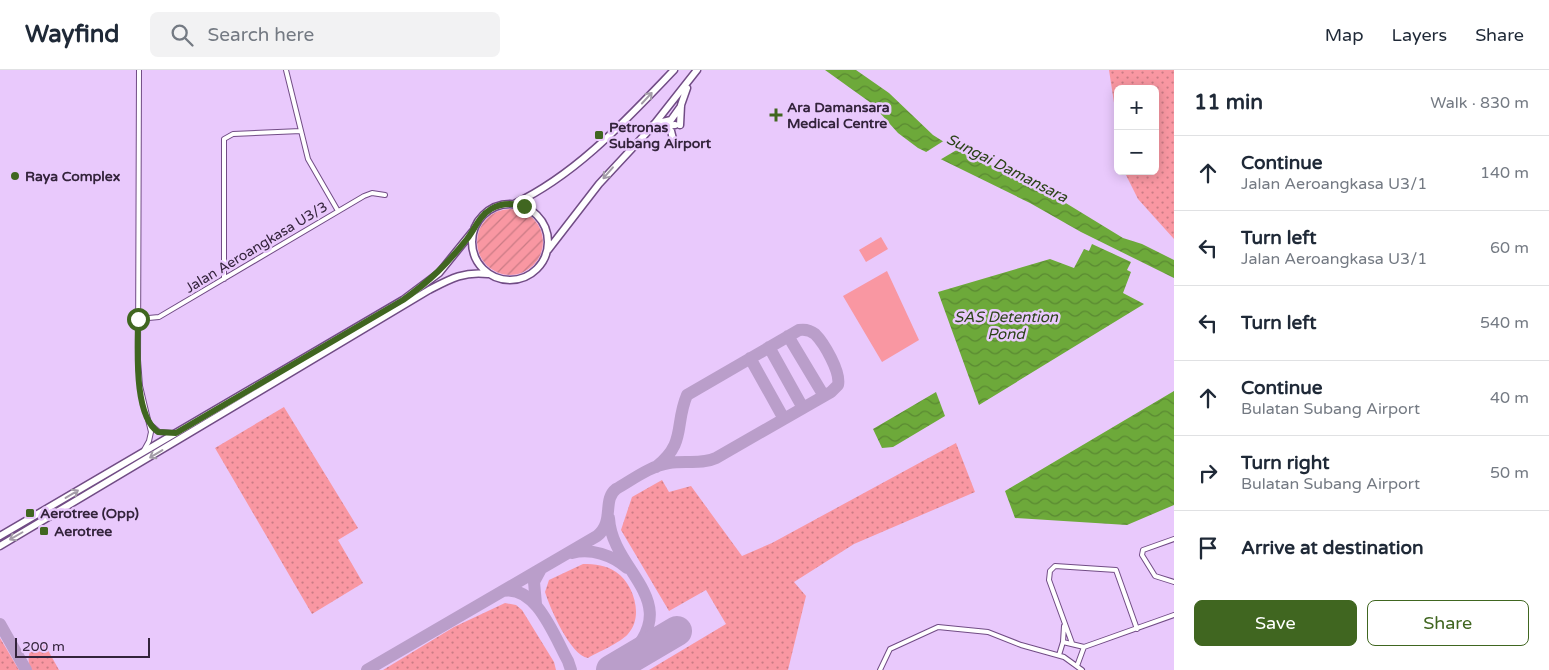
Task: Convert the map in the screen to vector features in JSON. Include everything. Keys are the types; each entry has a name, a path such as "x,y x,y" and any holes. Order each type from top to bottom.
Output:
{"main road":[{"path":"488,274 474,255 472,243 474,232 480,219 491,208 514,204 568,171 642,104 674,70"},
{"path":"0,546 429,290 458,275 474,272 488,274 508,281 524,278 538,269 548,251 599,184 656,126 697,70"},
{"path":"656,126 677,125 689,82"},
{"path":"656,126 671,120 682,105"},
{"path":"656,126 671,131 673,139"},
{"path":"514,204 529,209 542,219 548,234 548,251"},
{"path":"0,536 403,300 439,273 474,232"}],"street":[{"path":"139,70 138,319 140,386 150,424 149,441 141,454"},
{"path":"286,70 310,164 338,211"},
{"path":"224,279 224,139 233,134 301,131"},
{"name":"Jalan Aeroangkasa U3/3","path":"138,319 159,317 368,194 385,195"},
{"path":"150,424 158,432 176,433"},
{"path":"1174,539 1142,552 1155,576 1174,582"},
{"path":"1072,643 1049,580 1050,570 1055,566 1116,570 1137,629"},
{"path":"1063,642 1084,647 1174,615"},
{"path":"1059,656 1063,642 1064,624"},
{"path":"880,670 890,649 938,627 988,632 1021,645 1059,656 1082,670"},
{"path":"1077,666 1084,647"}],"shaded area":[{"path":"1109,70 1174,70 1174,239 1138,199 1126,175 1159,175 1159,85 1114,85 1114,103"},
{"path":"510,209 523,212 533,219 540,229 543,242 540,255 533,265 523,272 510,275 497,272 487,265 480,255 477,242 480,229 487,219 497,212"},
{"path":"881,237 888,249 866,262 859,250"},
{"path":"887,271 919,340 882,362 843,296"},
{"path":"284,407 358,528 338,540 363,583 312,614 215,448"},
{"path":"956,443 975,492 854,544 794,582 806,596 788,670 649,670 726,624 706,590 669,611 621,530 632,497 662,480 669,492 691,486 742,556 772,543"},
{"path":"583,564 604,566 622,577 632,592 636,610 633,627 628,634 588,658 574,649 568,640 551,609 545,592 549,580"},
{"path":"505,603 516,605 522,610 554,662 556,670 383,670 454,627"},
{"path":"0,638 19,670 0,670"},
{"path":"44,643 59,670 31,670 29,665 30,651"}],"water":[{"path":"825,70 856,70 889,93 933,135 952,147 1051,194 1123,238 1142,244 1174,260 1174,278 1081,232 1030,203 918,148 898,133 871,103"},
{"name":"SAS Detention Pond","path":"1092,244 1131,262 1127,270 1131,272 1123,293 1144,304 979,405 938,292 1050,259 1074,268 1084,249 1089,251"},
{"path":"1174,391 1174,505 1127,525 1015,518 1005,491"},
{"path":"936,392 945,416 893,447 882,448 873,429"}],"pier":[{"path":"945,140 960,148 938,161 923,154"}],"taxiway":[{"path":"367,670 597,536 606,524 610,499 616,489 655,467 662,465 675,462 699,462 716,458 831,392 838,385 837,373 831,358 819,338 809,331 799,330 687,395 676,441 666,458 656,467"},
{"path":"788,336 824,396"},
{"path":"769,347 803,408"},
{"path":"750,358 784,419"},
{"path":"609,518 613,538 649,605 649,623 641,642 621,664"},
{"path":"572,553 594,552 615,559 627,568"},
{"path":"536,604 534,582 541,569"},
{"path":"503,591 515,591 535,604 550,627 571,670"},
{"path":"0,624 26,670"}],"runway":[{"path":"611,670 677,631"}],"place":[{"name":"Ara Damansara Medical Centre","path":"776,115"},
{"name":"Petronas Subang Airport","path":"599,135"},
{"name":"Raya Complex","path":"15,176"},
{"name":"Aerotree (Opp)","path":"30,513"},
{"name":"Aerotree","path":"44,531"}],"route":[{"path":"138,319 140,386 146,413 150,424 155,430 162,433 176,433 403,300 428,283 474,232 475,226 491,208 514,204 524,206"}],"water label":[{"name":"Sungai Damansara","path":"1007,168"}]}
